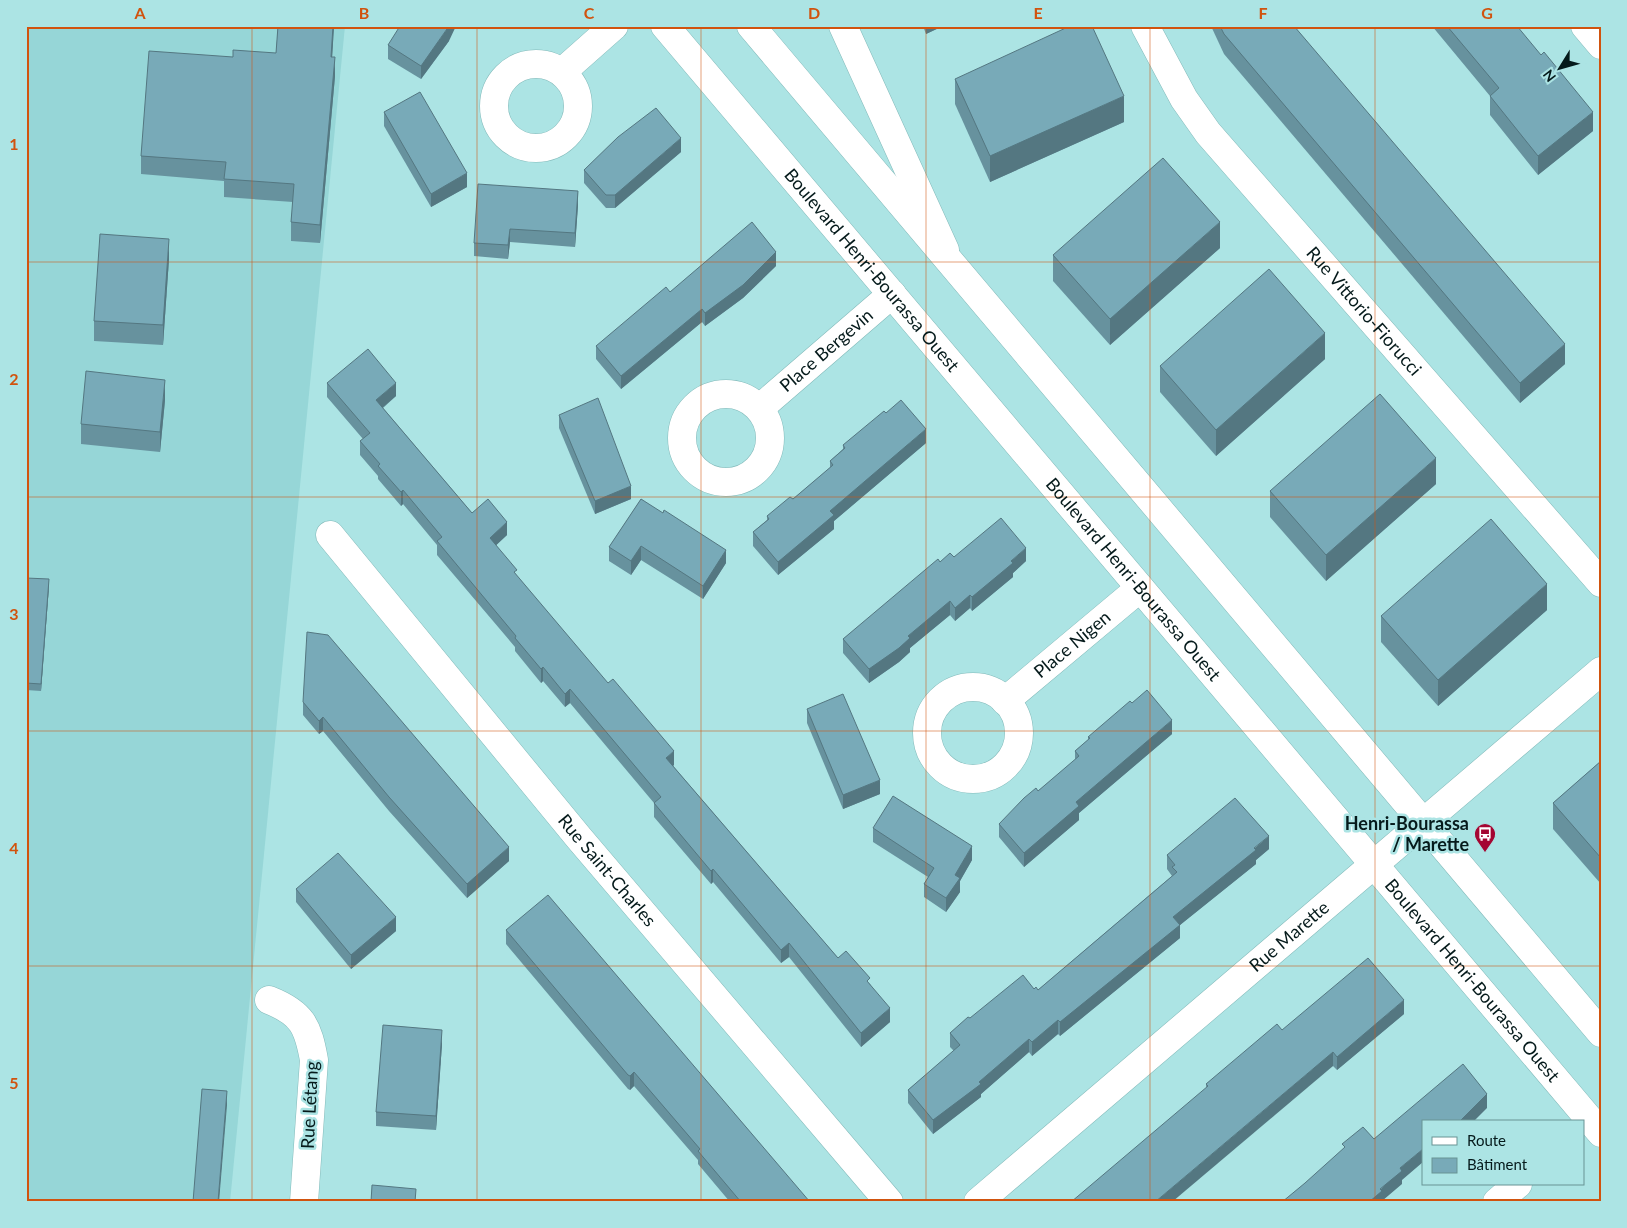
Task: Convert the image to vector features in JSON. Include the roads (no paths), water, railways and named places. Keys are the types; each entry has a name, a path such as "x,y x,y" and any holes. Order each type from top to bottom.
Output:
{"street":[{"path":"562,72 614,26"},
{"name":"Boulevard Henri-Bourassa Ouest","path":"664,26 1373,863 1592,1127"},
{"path":"751,26 1601,1033"},
{"path":"843,26 952,265"},
{"name":"Rue Vittorio-Fiorucci","path":"1145,26 1184,99 1208,133 1601,583"},
{"path":"1585,26 1601,45"},
{"name":"Place Bergevin","path":"760,408 892,294"},
{"name":"Rue Saint-Charles","path":"330,536 585,845 889,1202"},
{"name":"Place Nigen","path":"1005,701 1140,588"},
{"name":"Rue Marette","path":"978,1202 1373,863 1424,823 1601,671"},
{"name":"Rue Létang","path":"269,1000 288,1008 301,1019 311,1045 314,1060 304,1202"},
{"path":"1497,1202 1516,1186"}],"place":[{"name":"Henri-Bourassa / Marette","path":"1485,853"}]}
